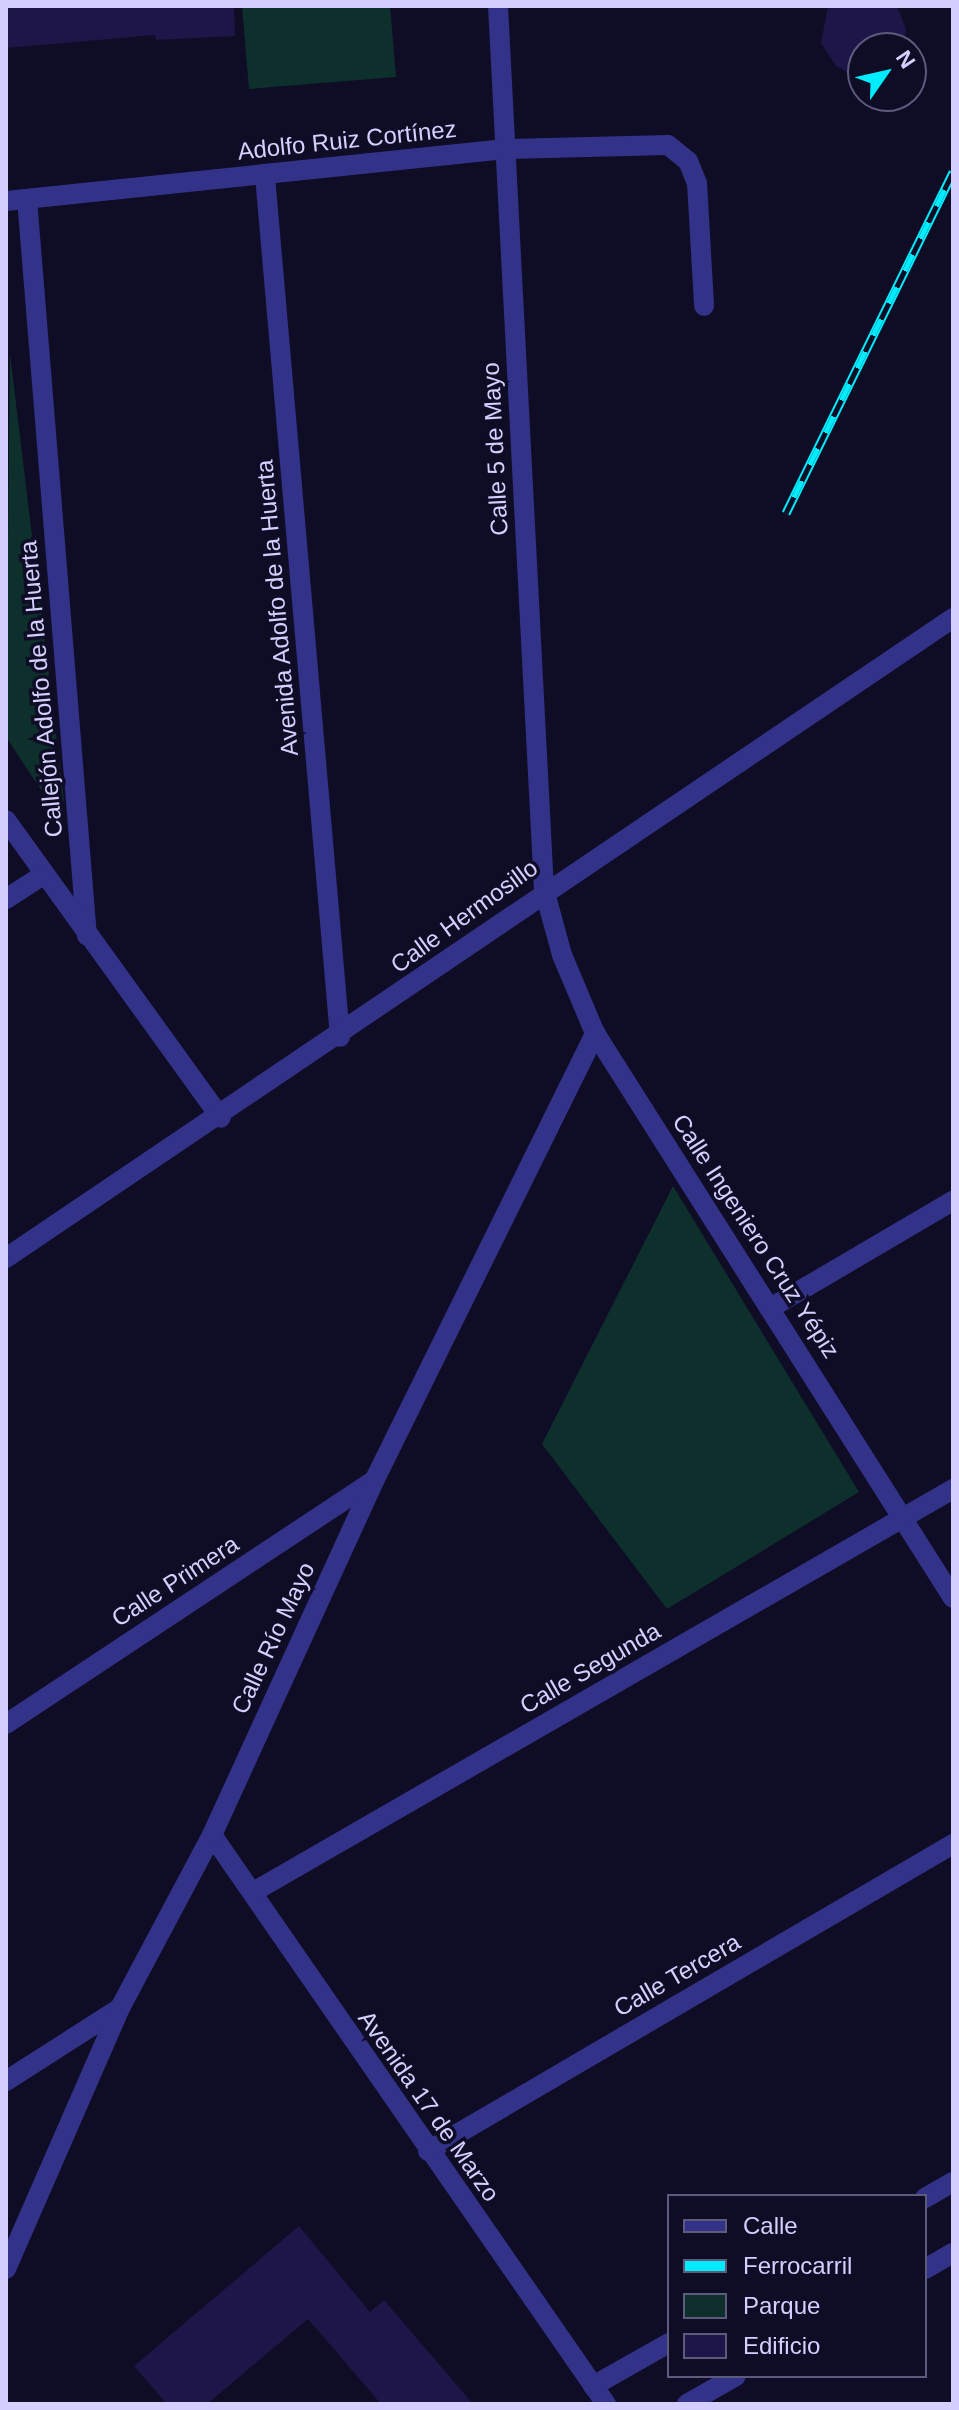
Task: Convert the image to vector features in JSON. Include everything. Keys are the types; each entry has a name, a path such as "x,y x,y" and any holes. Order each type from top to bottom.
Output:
{"street":[{"name":"Calle 5 de Mayo","path":"498,6 544,889"},
{"name":"Adolfo Ruiz Cortínez","path":"6,201 505,149 640,142 668,145 688,161 697,183 704,306"},
{"name":"Avenida Adolfo de la Huerta","path":"265,176 340,1037"},
{"name":"Callejón Adolfo de la Huerta","path":"27,199 87,936"},
{"name":"Calle Hermosillo","path":"6,1258 340,1037 544,889 953,618"},
{"path":"6,820 221,1118"},
{"path":"6,899 43,875"},
{"name":"Calle Ingeniero Cruz Yépiz","path":"544,889 562,955 595,1033 772,1307 953,1598"},
{"name":"Calle Río Mayo","path":"6,2269 120,2008 212,1835 374,1481 595,1033"},
{"path":"772,1307 953,1201"},
{"name":"Calle Primera","path":"6,1724 374,1481"},
{"name":"Calle Segunda","path":"253,1892 953,1489"},
{"name":"Avenida 17 de Marzo","path":"212,1835 606,2404"},
{"name":"Calle Tercera","path":"428,2151 953,1844"},
{"path":"6,2081 120,2008"},
{"path":"927,2197 953,2182"},
{"path":"927,2268 953,2253"},
{"path":"593,2386 667,2344"},
{"path":"687,2404 732,2378"}],"green space":[{"path":"242,6 390,6 396,77 249,89"},
{"path":"10,354 64,801 53,808 6,737"},
{"path":"673,1186 859,1492 667,1609 542,1444"}],"building":[{"path":"6,6 234,6 235,36 156,40 155,35 6,48"},
{"path":"828,6 897,6 906,29 906,32 847,32 847,72 836,66 821,43"},
{"path":"299,2226 370,2312 384,2300 473,2404 381,2404 308,2319 207,2404 167,2404 134,2366"}],"railway":[{"path":"786,513 953,172"}]}
